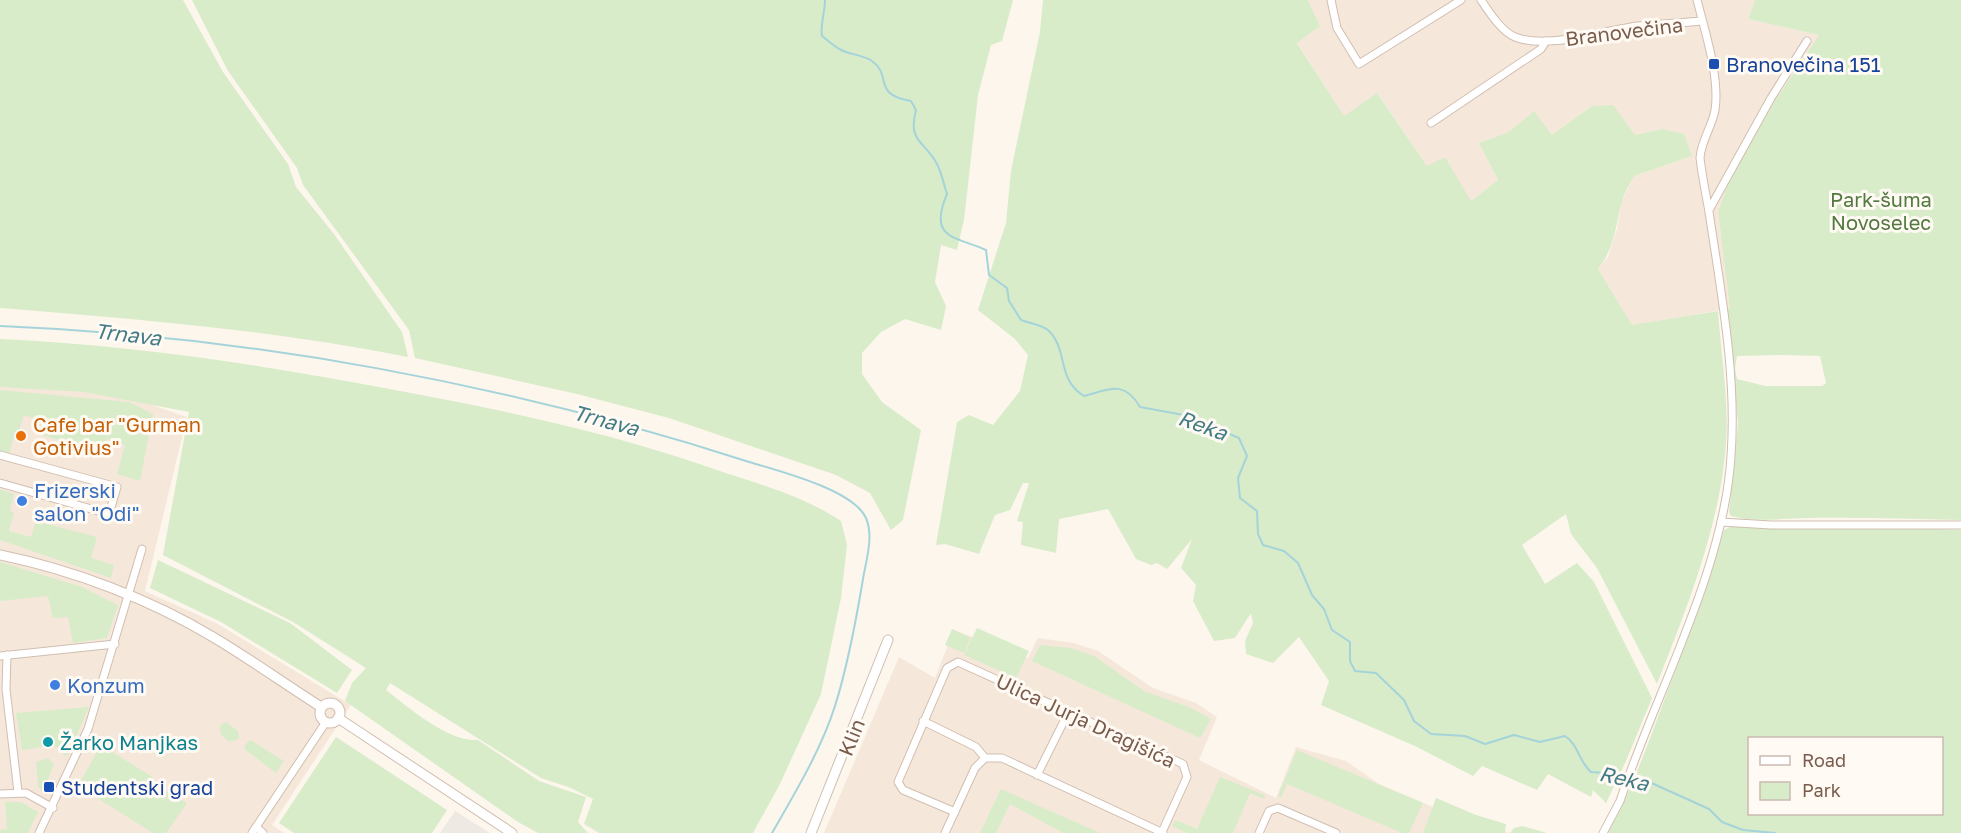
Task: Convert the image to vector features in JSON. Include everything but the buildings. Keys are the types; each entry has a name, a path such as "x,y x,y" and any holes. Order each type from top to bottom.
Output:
{"street":[{"path":"1331,0 1337,28 1359,64 1461,0"},
{"name":"Branovečina","path":"1481,0 1492,16 1514,37 1546,40 1582,37 1636,26 1702,21"},
{"name":"Branovečina","path":"1603,833 1625,785 1707,570 1721,522 1731,458 1733,408 1701,150 1714,117 1716,100 1697,0"},
{"name":"Branovečina","path":"1431,123 1541,49 1546,40"},
{"path":"1709,210 1771,98 1807,41"},
{"path":"0,455 117,486 109,513 0,483"},
{"path":"1721,522 1771,525 1961,525"},
{"path":"39,833 53,808 88,729 142,549"},
{"path":"0,555 62,572 129,597 214,638 321,707"},
{"name":"Klin","path":"811,833 888,640"},
{"path":"18,792 3,656 115,644"},
{"name":"Ulica Jurja Dragišića","path":"923,720 947,668 953,663 963,663 1183,764 1187,777 1162,833"},
{"path":"321,707 334,704 339,710 338,718"},
{"path":"321,707 320,716 326,722"},
{"path":"1037,775 1069,711"},
{"path":"263,833 254,830 326,722 338,718"},
{"path":"338,718 512,833"},
{"path":"955,812 899,787 898,776 923,720 976,747 985,758"},
{"path":"945,833 975,768 985,758 1002,758 1162,833"},
{"path":"0,794 18,792 35,797 53,808"},
{"path":"1259,833 1269,811 1278,808 1336,833"}],"shaded area":[{"path":"1308,0 1755,0 1748,19 1819,35 1762,120 1728,184 1718,211 1731,308 1632,326 1598,269 1608,257 1617,229 1622,201 1634,176 1692,156 1662,129 1635,135 1592,106 1552,135 1534,112 1510,132 1479,143 1498,180 1471,201 1427,166 1378,94 1344,117 1297,42 1320,26"},
{"path":"0,379 87,383 187,417 145,591 218,624 351,705 272,825 284,833 0,833"},
{"path":"954,630 1028,658 1038,638 1074,643 1098,651 1153,688 1196,703 1217,717 1199,760 1276,798 1296,747 1346,761 1379,784 1454,816 1510,833 824,833 899,657 935,678"},
{"path":"455,811 490,833 440,833"}],"green space":[{"path":"0,0 183,0 223,72 288,164 296,187 334,234 402,332 408,357 255,333 153,321 0,308"},
{"path":"192,0 1013,0 1002,41 991,45 978,95 964,220 957,250 941,245 935,282 946,306 941,330 905,319 881,332 862,353 862,374 882,402 921,430 903,520 891,530 870,493 836,475 669,418 577,394 415,358 409,330 303,185 297,168 228,71"},
{"path":"1043,0 1308,0 1320,26 1297,43 1344,116 1377,93 1427,166 1445,157 1471,201 1498,180 1479,143 1509,132 1534,111 1552,135 1592,106 1613,105 1635,135 1662,129 1684,134 1692,156 1634,176 1623,199 1608,253 1598,269 1632,325 1718,311 1726,410 1723,474 1700,566 1657,684 1597,568 1571,534 1566,514 1522,545 1545,584 1577,563 1594,582 1652,698 1606,803 1593,790 1591,797 1548,774 1537,790 1482,766 1473,776 1417,747 1321,705 1329,681 1299,637 1273,663 1246,654 1245,641 1253,623 1251,613 1235,638 1214,641 1193,601 1196,585 1181,568 1192,539 1167,569 1157,563 1151,565 1136,559 1108,509 1059,519 1056,553 1021,545 1023,522 1017,521 1029,483 1023,483 1010,510 995,515 979,554 945,544 936,545 957,422 969,415 993,425 1020,391 1028,355 1015,339 978,310 1006,223 1011,171 1040,32"},
{"name":"Park-šuma Novoselec","path":"1755,0 1961,0 1961,520 1799,518 1760,520 1731,516 1729,512 1738,423 1727,309 1730,308 1718,211 1728,184 1762,120 1819,35 1748,19","holes":["1737,356 1820,356 1826,383 1822,386 1765,386 1737,379 1735,369"]},
{"path":"0,339 100,346 248,364 515,414 634,443 673,455 794,497 841,521 847,545 841,598 821,694 780,784 753,833 599,833 584,824 593,799 571,788 541,778 390,683 386,690 442,730 454,736 478,740 539,781 586,797 578,822 588,833 538,833 518,822 345,701 352,683 366,668 293,622 163,555 189,412 84,392 0,387"},
{"path":"0,390 129,402 153,414 140,481 117,474 125,445 107,439 102,452 38,434 42,421 24,415 18,433 15,433 9,454 0,451"},
{"path":"0,489 14,494 10,511 14,513 9,531 31,537 36,521 97,537 91,558 114,565 111,578 0,540"},
{"path":"1734,525 1755,528 1872,527 1961,530 1961,833 1608,833 1648,744 1724,530"},
{"path":"158,560 290,623 352,670 337,693 221,622 150,588"},
{"path":"0,562 82,587 118,605 107,638 73,643 68,617 53,618 48,596 0,601"},
{"path":"977,628 1029,651 1016,678 964,655"},
{"path":"952,629 971,638 964,653 945,645"},
{"path":"1040,645 1071,648 1094,656 1144,691 1191,708 1211,719 1200,738 1032,661"},
{"path":"89,707 67,757 54,745 22,750 16,713"},
{"path":"226,722 238,731 239,738 235,741 228,741 221,735 220,726"},
{"path":"336,737 447,810 432,833 294,833 279,823"},
{"path":"250,740 284,761 276,773 244,749"},
{"path":"101,745 154,778 152,783 187,803 166,833 153,833 78,786"},
{"path":"1297,750 1423,803 1409,833 1402,833 1287,784 1281,798 1278,796"},
{"path":"48,758 54,764 43,792 38,787 36,762"},
{"path":"1220,777 1265,795 1264,799 1250,793 1233,833 1187,833 1172,826 1175,820 1197,829"},
{"path":"1001,789 1100,833 1063,833 1010,804 996,833 980,833"},
{"path":"1436,798 1476,815 1506,824 1505,833 1423,833"},
{"path":"5,802 21,802 38,812 28,833 0,833 0,830 7,829"},
{"path":"1522,826 1547,833 1510,833 1514,828"}],"waterway":[{"name":"Reka","path":"825,0 822,36 841,50 872,61 878,67 884,84 891,94 911,101 916,110 914,121 916,136 938,166 947,194 942,209 943,228 947,234 986,250 989,275 1007,288 1009,301 1021,320 1048,330 1059,346 1066,373 1075,389 1084,396 1109,389 1122,390 1134,398 1140,407 1189,416 1208,430 1225,432 1239,438 1247,456 1238,478 1240,498 1257,511 1258,534 1263,545 1284,551 1298,563 1312,595 1324,609 1332,630 1350,642 1350,661 1355,671 1376,673 1404,700 1414,721 1431,734 1465,736 1485,744 1514,735 1540,742 1565,736 1573,744 1591,772 1622,774 1647,781 1709,809 1722,822 1743,830 1775,833"},
{"name":"Trnava","path":"0,326 189,340 378,368 564,409 656,434 793,475 846,498 866,518 869,533 867,556 848,659 835,706 822,739 772,833"}],"place":[{"name":"Branovečina 151","path":"1714,64"},
{"name":"Cafe bar \"Gurman Gotivius\"","path":"21,436"},
{"name":"Frizerski salon \"Odi\"","path":"22,501"},
{"name":"Konzum","path":"55,685"},
{"name":"Žarko Manjkas","path":"48,742"},
{"name":"Studentski grad","path":"49,787"}]}
